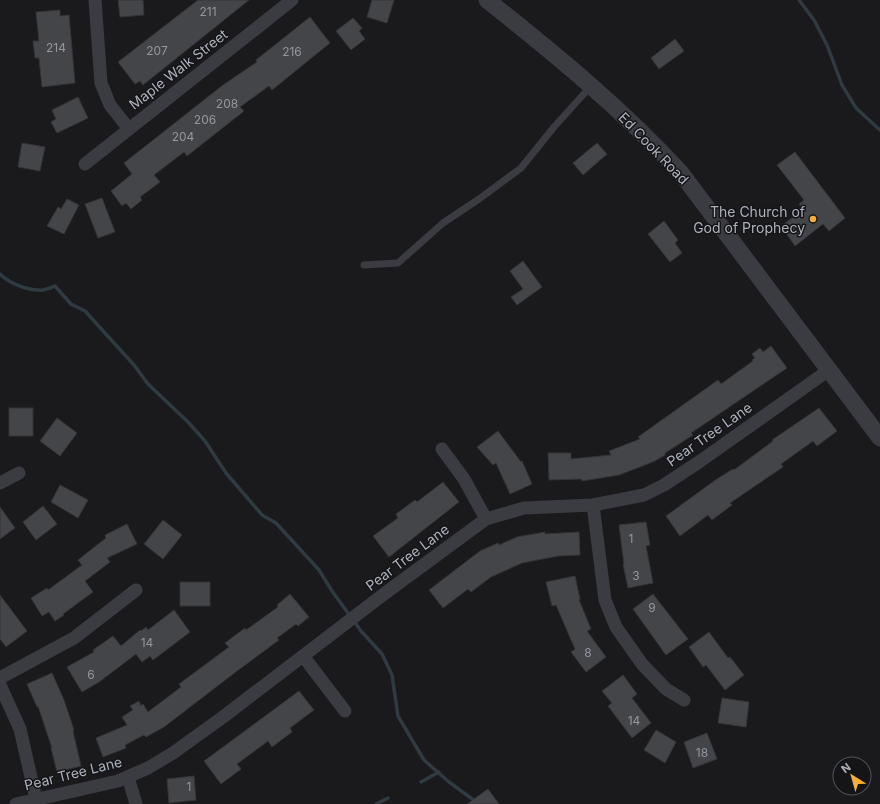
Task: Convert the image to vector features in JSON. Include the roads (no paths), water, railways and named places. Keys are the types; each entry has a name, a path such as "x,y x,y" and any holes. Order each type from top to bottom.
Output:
{"street":[{"path":"95,0 101,83 110,105 129,129"},
{"name":"Maple Walk Street","path":"85,164 292,0"},
{"name":"Ed Cook Road","path":"488,0 554,53 591,86 681,173 880,438"},
{"name":"Pear Tree Lane","path":"16,804 118,781 148,768 173,753 486,519 524,508 593,506 644,495 664,485 699,462 829,370"},
{"path":"442,449 464,479 486,519"},
{"path":"0,483 19,473"},
{"path":"593,506 605,600 616,627 642,664 666,690 684,700"},
{"path":"0,678 74,638 136,590"},
{"path":"302,656 345,711"},
{"path":"0,685 20,729 36,799"},
{"path":"128,777 136,804"}],"lane":[{"path":"364,265 398,263 443,223 521,168 554,127 591,86"}],"waterway":[{"path":"799,0 814,20 827,45 842,85 856,108 880,130"},
{"path":"0,274 13,283 29,289 43,290 55,286 71,304 85,311 134,365 148,384 188,422 205,441 226,473 262,515 276,523 319,570 332,591 361,631 382,654 392,675 398,716 424,760 449,782 479,804"},
{"path":"421,782 439,772"},
{"path":"376,804 388,798"}],"place":[{"name":"The Church of God of Prophecy","path":"813,219"}]}
